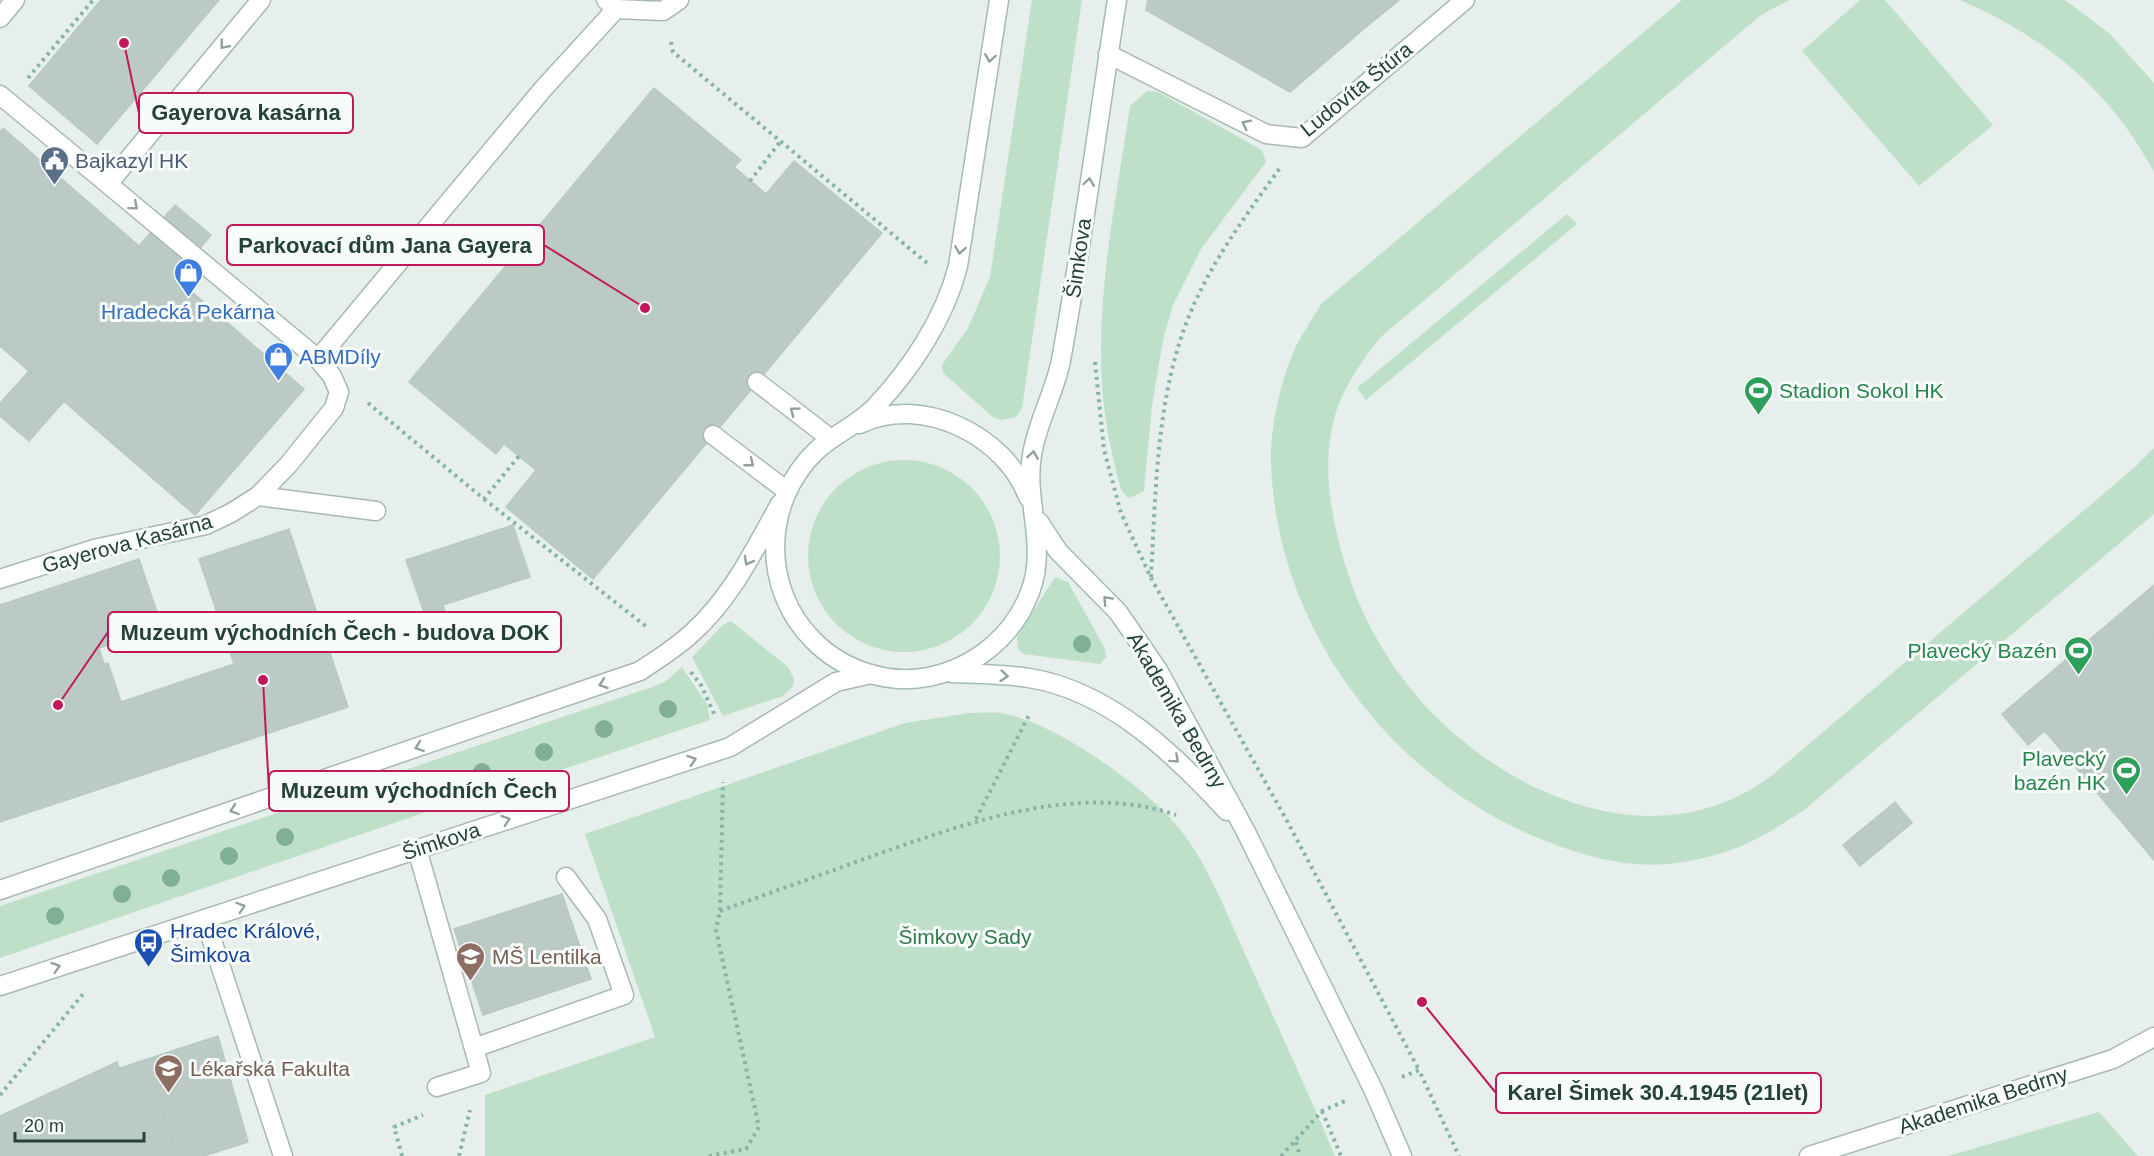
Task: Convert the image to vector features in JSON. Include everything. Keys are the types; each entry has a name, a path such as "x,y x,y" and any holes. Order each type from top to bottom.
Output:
{"street":[{"path":"0,18 15,0"},
{"path":"108,184 261,0"},
{"path":"318,359 611,4 663,11 679,0"},
{"name":"Šimkova","path":"0,890 640,671 674,649 718,606 739,578 797,472 816,451 872,410 895,382 923,345 954,284 999,0"},
{"name":"Šimkova","path":"787,491 778,515 774,542 776,569 783,596 793,616 812,640 840,661 871,674 897,679 925,678 945,673 974,661 1000,640 1016,621 1030,592 1037,566 1038,539 1030,479 1032,454 1060,364 1116,0"},
{"name":"Ludovíta Štúra","path":"1108,54 1266,134 1302,138 1465,0"},
{"path":"4,98 318,359 332,376 339,392"},
{"path":"757,382 831,439"},
{"name":"Gayerova Kasárna","path":"0,579 94,549 206,525 258,496 289,464 334,408 339,392"},
{"name":"Šimkova","path":"831,439 864,422 891,416 922,416 949,422 974,433 993,447 1021,482 1034,513"},
{"path":"713,435 787,491"},
{"path":"258,496 376,511"},
{"name":"Akademika Bedrny","path":"1034,513 1045,535 1118,612 1140,642 1182,713 1245,830 1372,1089 1401,1156"},
{"name":"Akademika Bedrny","path":"945,673 1032,679 1097,701 1130,722 1164,750 1199,782 1245,830"},
{"name":"Šimkova","path":"0,986 730,747 836,682 871,674"},
{"path":"417,849 482,1073 437,1087"},
{"path":"474,1048 624,995 597,919 566,878"},
{"path":"205,918 283,1156"},
{"name":"Akademika Bedrny","path":"1809,1156 2113,1059 2154,1037"}],"path":[{"path":"4,98 93,0"},
{"path":"663,11 673,52 954,284"},
{"path":"1151,578 1158,449 1170,377 1189,316 1219,254 1302,138"},
{"path":"750,181 780,142"},
{"path":"1095,360 1095,383 1104,450 1121,513 1151,578 1286,819 1419,1070 1459,1156"},
{"path":"339,392 364,400 484,499 674,649 701,685 730,747"},
{"path":"484,499 519,456"},
{"path":"976,820 1030,713"},
{"path":"709,1156 746,1149 759,1127 716,930 720,911 723,779"},
{"path":"720,911 976,820 1089,802 1147,805 1176,815"},
{"path":"0,1095 83,993"},
{"path":"1281,1156 1322,1111 1419,1070"},
{"path":"459,1156 471,1104"},
{"path":"1322,1111 1341,1156"},
{"path":"1296,1142 1300,1156"}],"green space":[{"path":"1032,0 1082,0 1022,408 1016,417 1001,420 993,417 943,373 942,365 968,328 990,277"},
{"path":"1682,0 1789,0 1761,15 1382,336 1356,371 1337,409 1330,439 1328,470 1333,515 1340,547 1363,613 1389,659 1423,703 1464,742 1512,775 1564,800 1618,813 1672,815 1726,802 1776,772 2135,467 2154,448 2154,514 1804,810 1773,830 1728,851 1694,860 1643,865 1612,861 1581,853 1551,843 1494,817 1441,782 1394,741 1353,693 1320,639 1294,582 1277,522 1271,446 1277,405 1288,365 1299,340 1321,304"},
{"path":"1860,0 1885,0 1993,125 1919,186 1802,51"},
{"path":"1960,0 2065,0 2110,34 2154,83 2154,172 2137,142 2117,115 2072,69 2020,31"},
{"path":"1147,91 1158,92 1262,150 1266,162 1201,249 1173,305 1163,340 1152,406 1144,491 1130,498 1123,491 1119,482 1105,417 1101,373 1101,328 1104,284 1130,106"},
{"path":"1567,214 1577,224 1366,400 1357,388"},
{"path":"904,460 923,462 941,468 972,488 992,519 998,537 1000,556 998,575 992,593 972,624 941,644 923,650 904,652 885,650 867,644 836,624 816,593 810,575 808,556 810,537 816,519 836,488 867,468 885,462"},
{"path":"1055,577 1068,582 1105,649 1106,657 1100,664 1024,654 1018,650 1017,637"},
{"path":"731,621 788,667 794,679 793,686 783,696 723,716 692,657 723,625"},
{"path":"682,667 707,704 710,720 522,783 505,785 0,958 0,906 652,687 666,681"},
{"name":"Šimkovy Sady","path":"969,713 1001,713 1022,719 1071,742 1097,758 1145,794 1179,828 1189,841 1216,889 1335,1156 485,1156 485,1095 655,1037 585,834 905,723"},
{"path":"2099,1112 2138,1156 1948,1156"}],"building":[{"path":"101,0 219,0 97,144 29,86"},
{"path":"1148,0 1248,0 1218,51 1146,10"},
{"path":"1248,0 1342,0 1365,28 1290,92 1218,51"},
{"path":"1342,0 1399,0 1365,28"},
{"path":"654,88 741,160 734,167 766,194 794,161 882,233 593,579 506,507 536,470 504,444 496,454 409,382"},
{"path":"3,128 304,389 195,515 0,346 0,132"},
{"path":"175,205 211,235 175,278 139,246"},
{"path":"29,371 64,401 29,441 0,416 0,403"},
{"path":"513,525 530,577 443,605 445,612 426,618 406,560"},
{"path":"289,529 348,707 0,822 0,699 108,663 121,702 234,664 199,559"},
{"path":"139,559 162,627 99,648 104,664 0,699 0,605"},
{"name":"Plavecký Bazén","path":"2154,585 2154,638 2028,745 2002,714"},
{"name":"Plavecký bazén HK","path":"2154,638 2154,860 2044,730"},
{"path":"1895,802 1912,823 1860,866 1843,845"},
{"name":"MŠ Lentilka","path":"562,894 591,979 483,1015 454,929"},
{"path":"218,1036 248,1142 204,1156 177,1156 161,1110 137,1118 120,1068"},
{"path":"117,1062 137,1118 161,1110 177,1156 0,1156 0,1116"}],"place":[{"name":"Gayerova kasárna","path":"124,43"},
{"name":"Bajkazyl HK","path":"54,186"},
{"name":"Hradecká Pekárna","path":"188,298"},
{"name":"Parkovací dům Jana Gayera","path":"645,308"},
{"name":"ABMDíly","path":"278,382"},
{"name":"Stadion Sokol HK","path":"1758,416"},
{"name":"Plavecký Bazén","path":"2078,676"},
{"name":"Muzeum východních Čech","path":"263,680"},
{"name":"Muzeum východních Čech - budova DOK","path":"58,705"},
{"name":"Plavecký bazén HK","path":"2127,796"},
{"name":"Hradec Králové, Šimkova","path":"149,968"},
{"name":"MŠ Lentilka","path":"471,982"},
{"name":"Karel Šimek 30.4.1945 (21let)","path":"1422,1002"},
{"name":"Lékařská Fakulta","path":"169,1094"}]}
